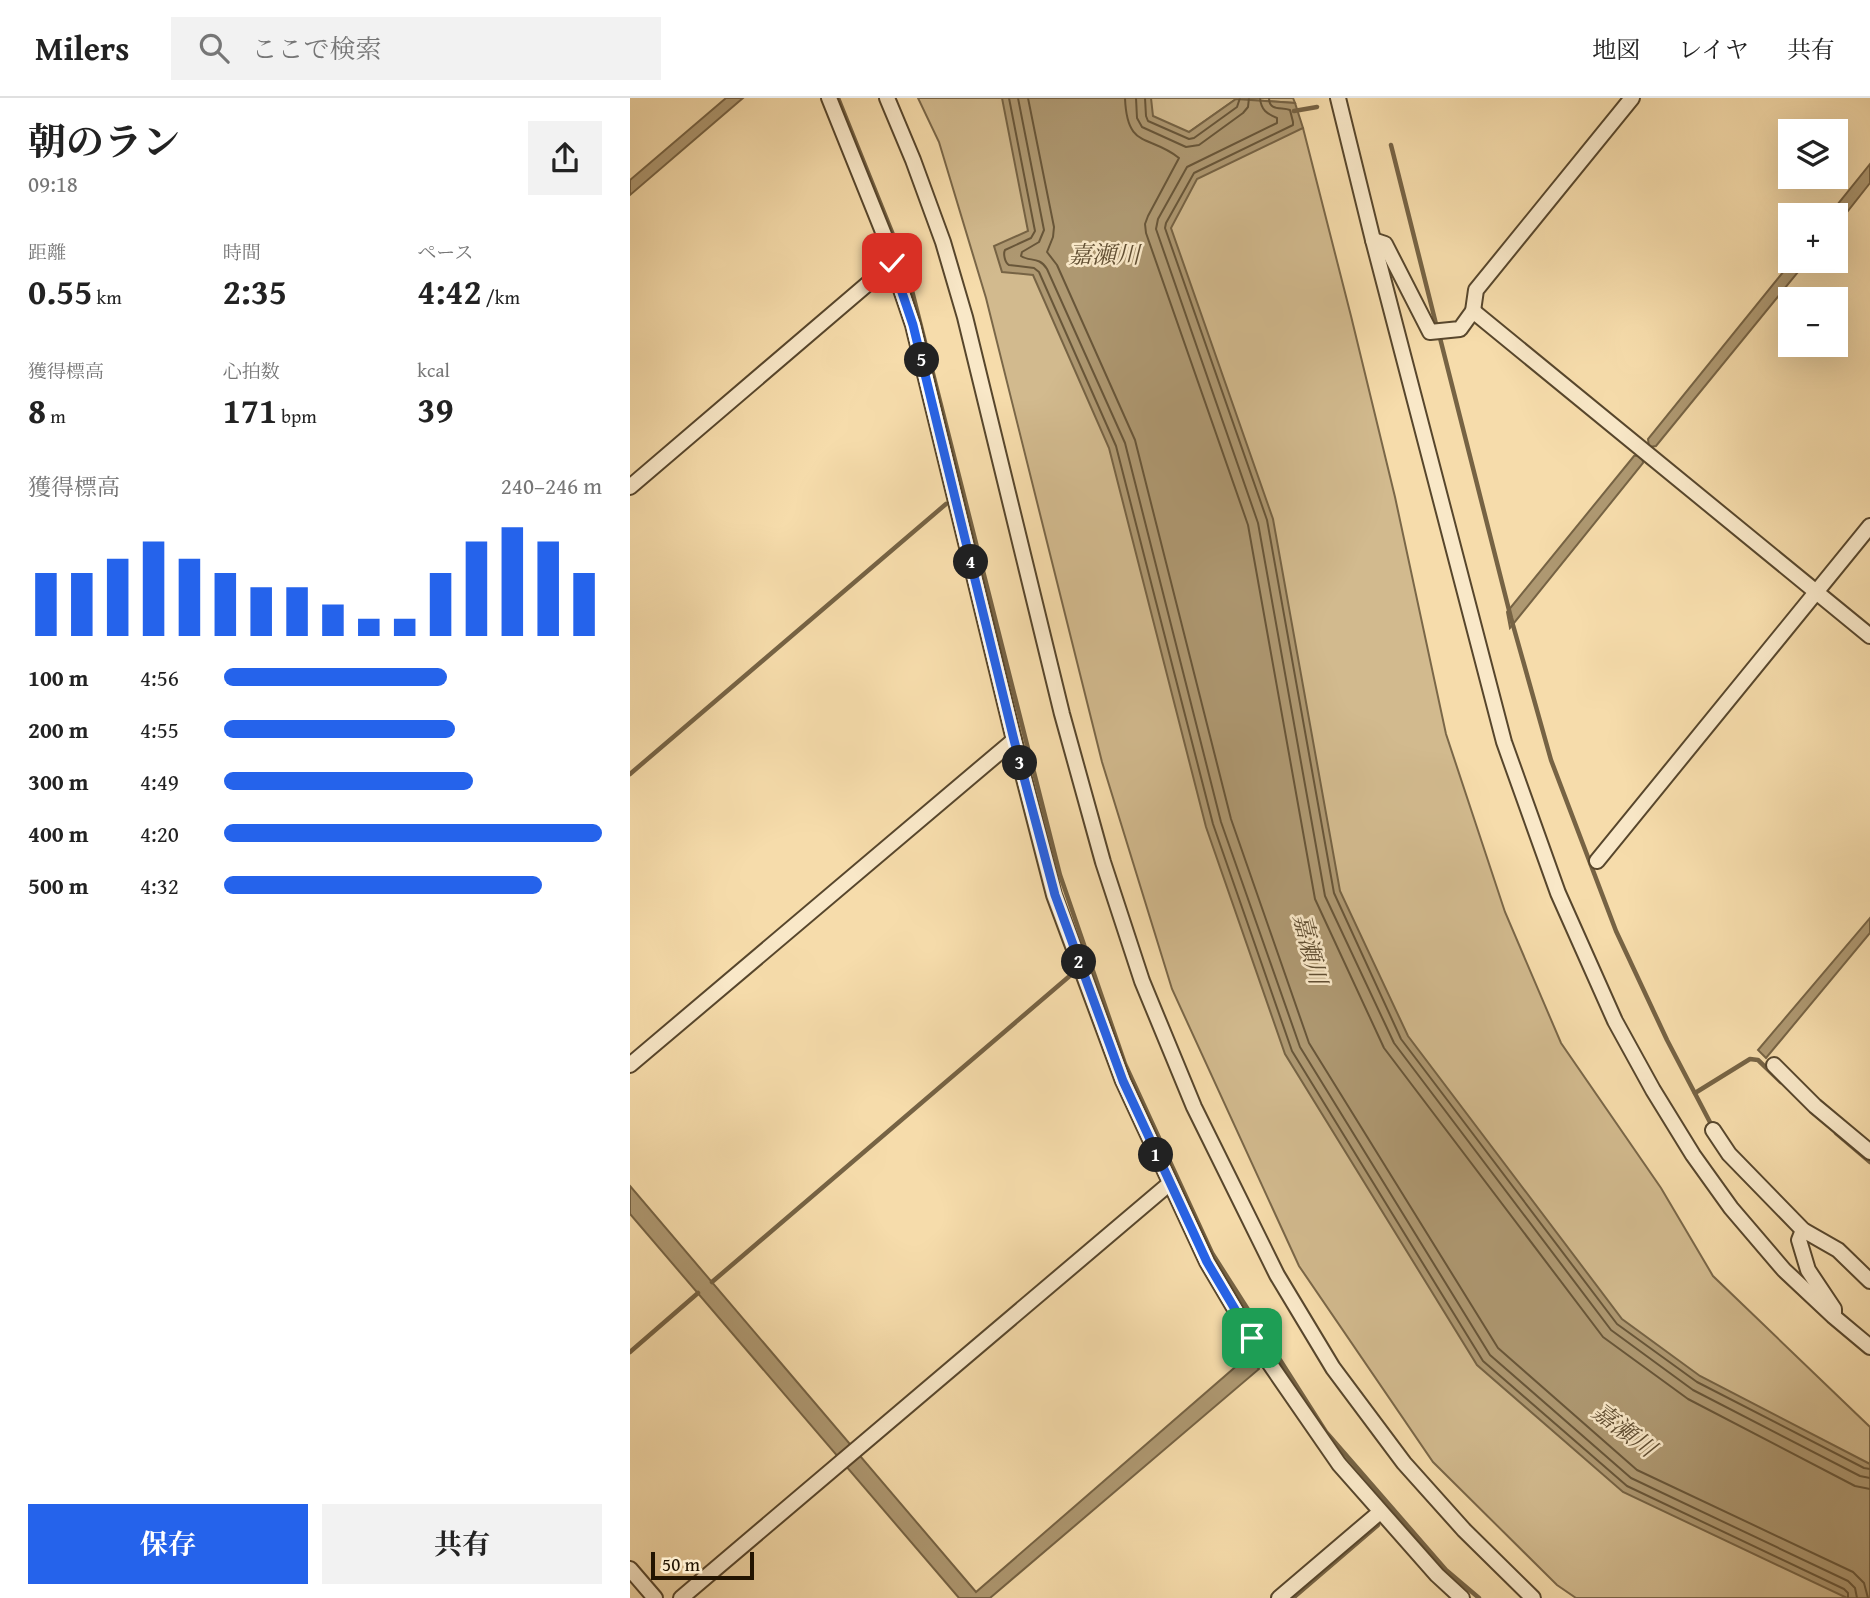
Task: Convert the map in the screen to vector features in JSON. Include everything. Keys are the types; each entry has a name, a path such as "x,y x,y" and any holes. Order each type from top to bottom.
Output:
{"street":[{"path":"829,98 885,237 913,325 1014,740 1055,895 1123,1081 1207,1262 1252,1338 1339,1464 1437,1575 1462,1598"},
{"path":"887,98 943,242 965,317 1062,714 1103,862 1142,981 1194,1107 1277,1275 1333,1368 1404,1463 1464,1531 1533,1598"},
{"path":"1338,98 1504,742 1558,893 1615,1021 1693,1155 1731,1208 1784,1270 1833,1317 1870,1347"},
{"path":"1373,240 1385,244 1430,332 1460,329 1473,311 1476,290 1632,98"},
{"path":"630,487 892,263"},
{"path":"1473,311 1870,636"},
{"path":"1597,862 1870,526"},
{"path":"630,1065 1014,740"},
{"path":"1774,1065 1815,1106 1870,1152"},
{"path":"1713,1130 1728,1154 1803,1230 1838,1250 1870,1281"},
{"path":"681,1598 1169,1184"},
{"path":"1803,1230 1799,1240 1808,1270 1834,1309 1833,1317"},
{"path":"1279,1598 1380,1512"},
{"path":"630,1569 655,1598"}],"shaded area":[{"path":"918,98 1026,98 1055,264 1298,1041 1870,1598 1576,1598 1557,1585 1433,1462 1299,1266 1172,989 1102,762 986,298 939,142"},
{"path":"1136,98 1293,98 1295,103 1236,99 1189,132 1141,132"},
{"path":"1303,128 1395,497 1446,734 1505,912 1561,1043 1661,1188 1713,1276 1870,1427 1870,1479 1616,1330 1394,1042 1325,879 1153,211 1183,177 1273,131"}],"water":[{"path":"726,98 743,98 630,195 630,180"},
{"name":"嘉瀬川","path":"1002,98 1151,98 1153,116 1189,132 1236,99 1295,103 1303,128 1197,179 1171,228 1273,519 1340,891 1408,1036 1622,1319 1700,1376 1870,1464 1870,1598 1847,1598 1623,1492 1477,1365 1285,1054 1206,827 1109,448 1033,275 1002,272 994,246 1028,231"},
{"path":"1870,164 1870,183 1848,211 1848,203 1839,203"},
{"path":"1782,273 1797,273 1786,287 1778,287 1778,297 1656,446 1649,447 1648,439"},
{"path":"1642,455 1643,463 1510,628 1507,612 1634,456"},
{"path":"1870,918 1870,933 1766,1058 1758,1050"},
{"path":"630,1186 976,1592 1248,1356 1259,1369 990,1598 959,1598 630,1214"}],"waterway":[{"path":"838,98 906,267 1060,875 1125,1064 1212,1253 1326,1432 1446,1570 1479,1598"},
{"path":"1294,111 1317,107"},
{"path":"1391,145 1436,324"},
{"path":"1440,338 1511,618 1551,760 1616,931 1667,1040 1712,1126"},
{"path":"630,774 946,504"},
{"path":"712,1282 1072,974"},
{"path":"1695,1093 1750,1059 1758,1060 1781,1082"},
{"path":"1836,1133 1870,1162"},
{"path":"630,1352 698,1293"},
{"path":"1293,1598 1378,1525"}],"route":[{"path":"892,263 913,325 1014,740 1055,895 1123,1081 1207,1262 1252,1338"}]}
